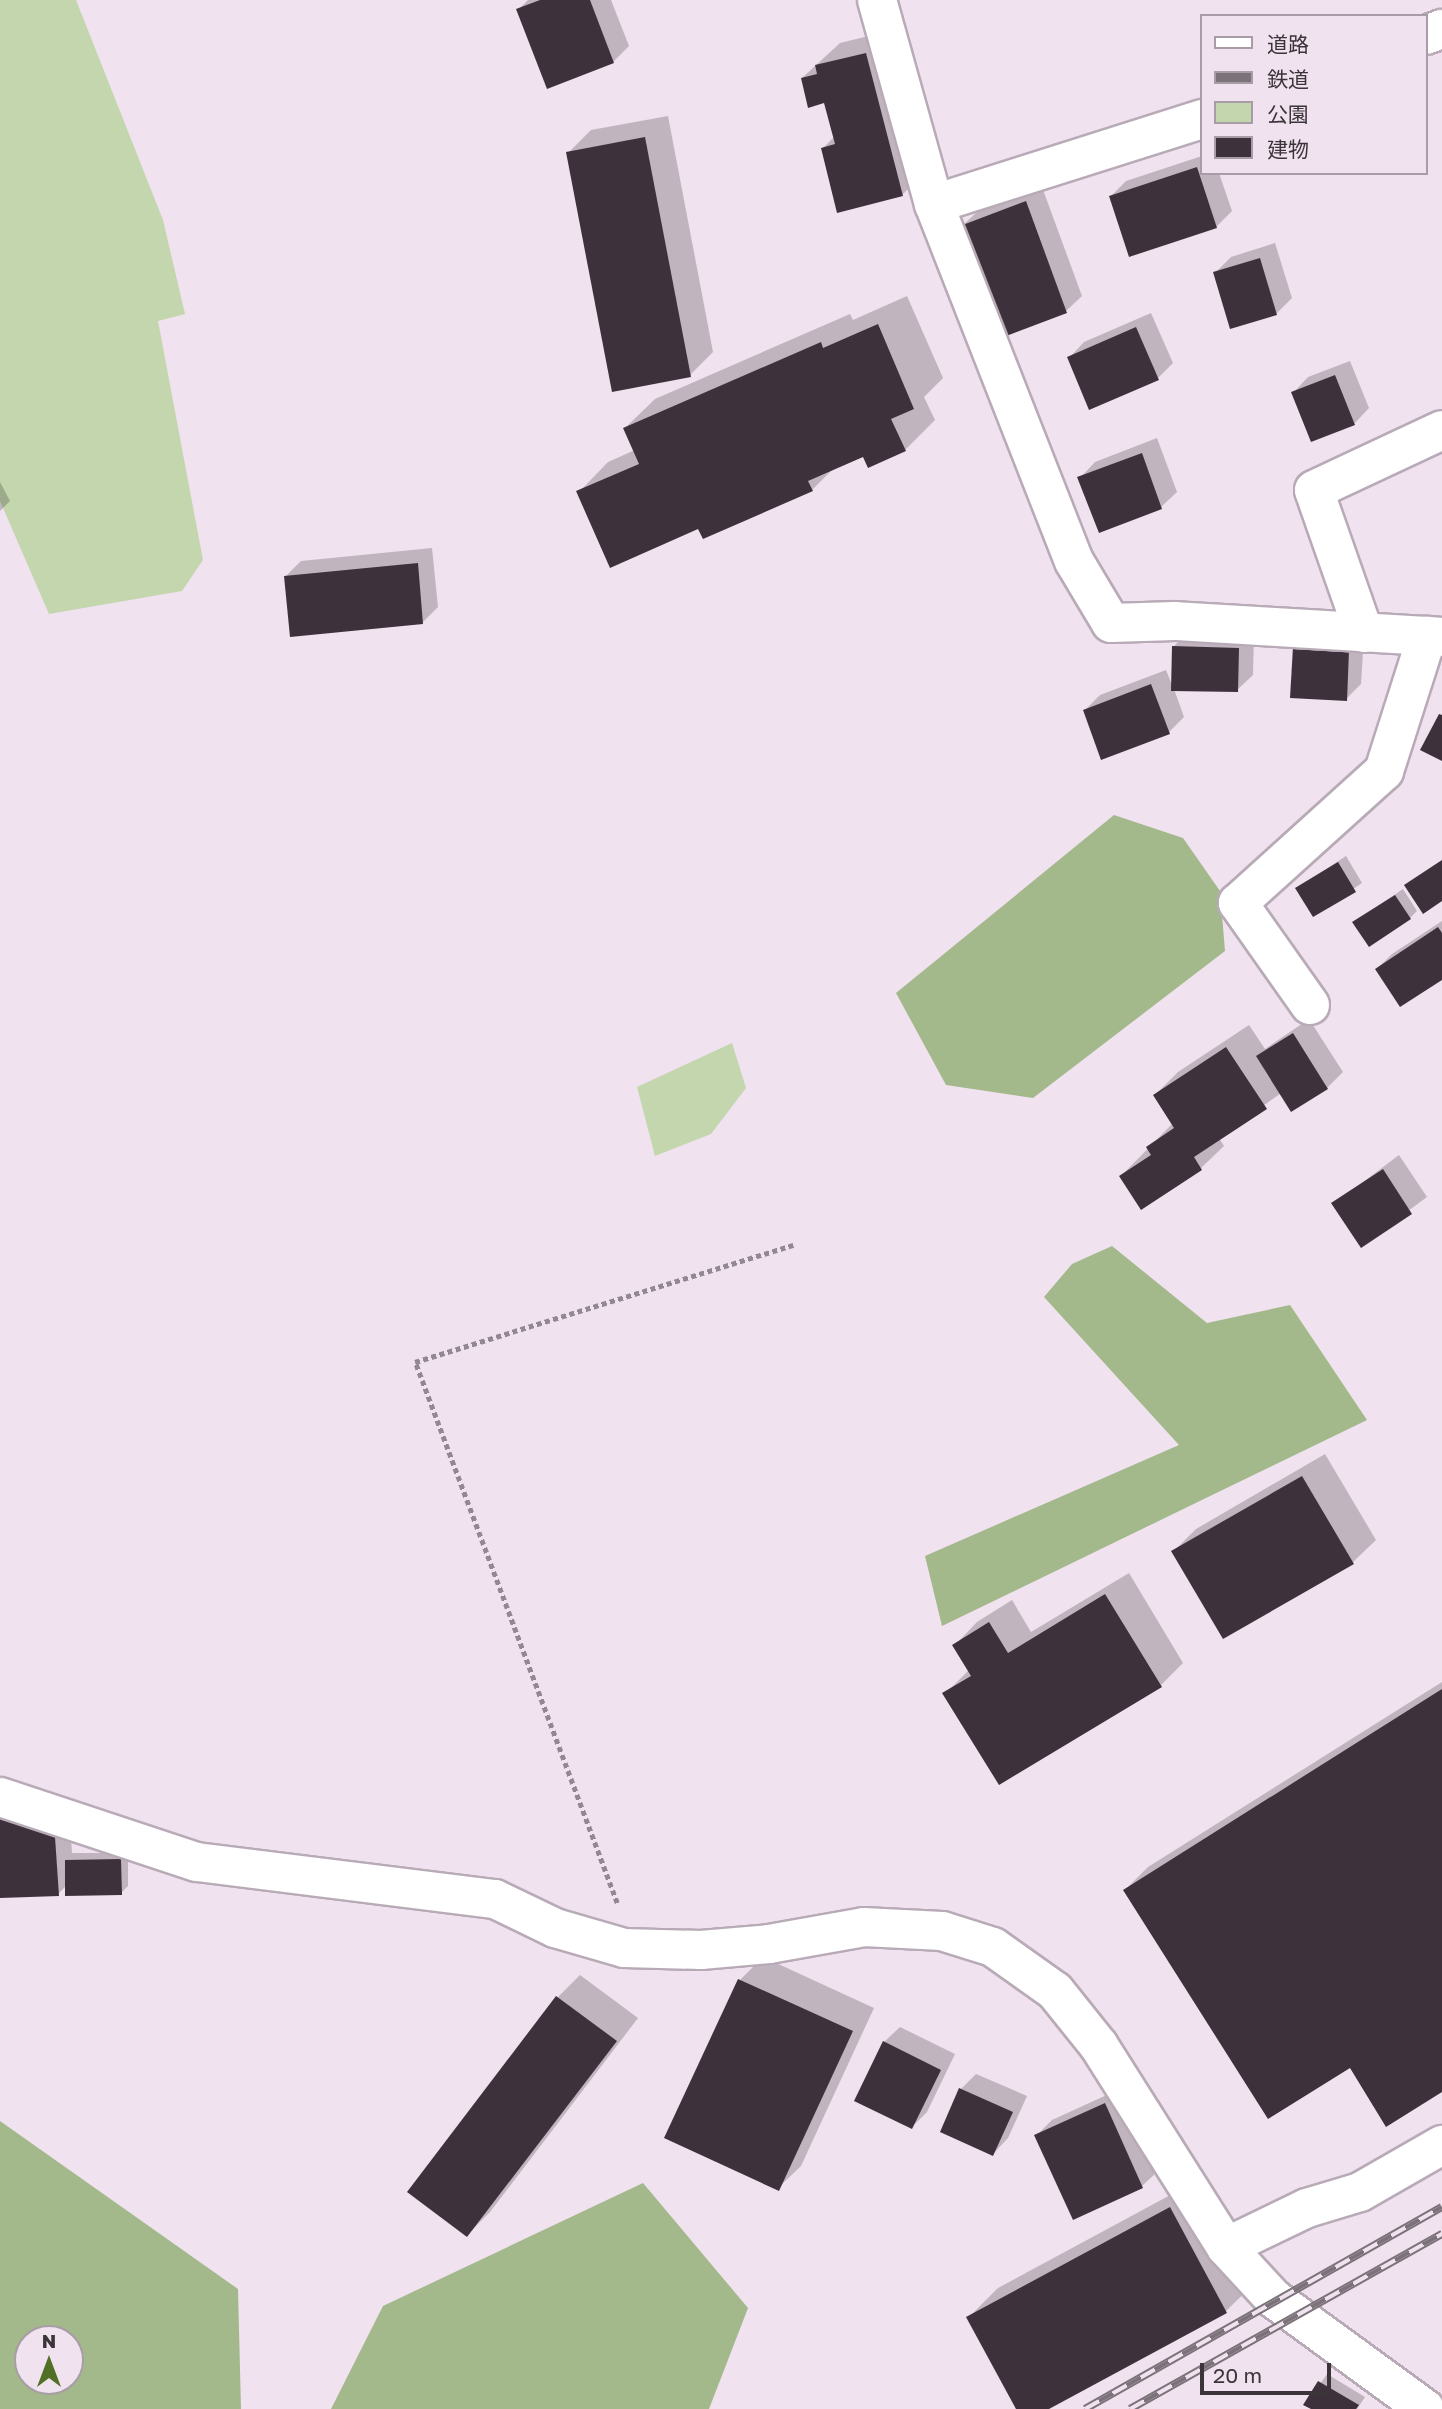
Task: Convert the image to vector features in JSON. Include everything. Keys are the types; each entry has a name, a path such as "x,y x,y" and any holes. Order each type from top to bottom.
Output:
{"street":[{"path":"877,0 934,204 1074,561 1111,623 1175,621 1434,637 1384,771 1238,903 1310,1005"},
{"path":"934,204 1200,120"},
{"path":"1364,633 1314,490 1442,430"},
{"path":"0,1797 197,1862 495,1899 555,1928 624,1948 741,1947 864,1927 942,1931 993,1947 1055,1991 1099,2046 1226,2247 1273,2298 1425,2409"},
{"path":"1226,2247 1307,2208 1360,2192 1442,2146"}],"path":[{"path":"624,1948 621,1915 415,1362 793,1245"}],"green space":[{"path":"0,0 76,0 163,220 185,314 158,321 203,560 182,591 49,614 0,501"},
{"path":"1114,815 1183,838 1220,891 1225,951 1033,1098 946,1085 896,993"},
{"path":"732,1043 746,1088 711,1134 655,1156 637,1087"},
{"path":"1112,1246 1207,1323 1290,1305 1367,1420 942,1626 925,1556 1179,1445 1044,1297 1072,1264"},
{"path":"0,2121 238,2289 241,2409 0,2409"},
{"path":"643,2183 748,2308 709,2409 331,2409 383,2306"}],"building":[{"path":"540,0 590,0 614,63 547,89 516,9"},
{"path":"866,53 903,196 837,213 821,148 835,144 824,103 808,108 801,78 817,74 815,65"},
{"path":"645,137 691,377 612,392 566,152"},
{"path":"1197,167 1217,228 1129,257 1109,196"},
{"path":"1026,201 1067,313 1001,338 960,226"},
{"path":"1260,258 1277,315 1230,329 1213,272"},
{"path":"878,324 914,409 891,419 906,451 868,468 863,457 808,481 813,491 703,539 698,529 610,568 576,491 639,464 623,428 821,342 823,348"},
{"path":"1136,327 1159,380 1089,410 1067,357"},
{"path":"1335,375 1355,425 1311,442 1291,392"},
{"path":"1142,453 1162,509 1099,533 1077,477"},
{"path":"418,563 423,624 290,637 284,576"},
{"path":"1172,646 1239,648 1238,692 1171,691"},
{"path":"1293,647 1349,650 1347,701 1290,698"},
{"path":"1151,684 1170,734 1101,760 1083,710"},
{"path":"1439,714 1442,715 1442,761 1420,750"},
{"path":"1442,860 1442,901 1423,914 1404,885"},
{"path":"1338,862 1356,892 1313,917 1295,888"},
{"path":"1395,895 1411,919 1369,947 1352,922"},
{"path":"1438,927 1442,933 1442,980 1400,1007 1375,969"},
{"path":"1293,1033 1328,1089 1291,1112 1256,1056"},
{"path":"1226,1047 1267,1109 1194,1157 1202,1170 1141,1210 1119,1176 1151,1155 1146,1147 1174,1128 1153,1095"},
{"path":"1383,1169 1412,1214 1361,1248 1331,1203"},
{"path":"1302,1476 1354,1564 1223,1639 1171,1551"},
{"path":"1105,1594 1162,1687 999,1785 942,1693 971,1676 952,1645 989,1622 1008,1653"},
{"path":"1442,1689 1442,2092 1386,2127 1350,2068 1268,2119 1123,1890"},
{"path":"0,1815 55,1837 59,1896 0,1898"},
{"path":"121,1859 122,1895 65,1896 65,1860"},
{"path":"738,1979 853,2031 779,2191 664,2138"},
{"path":"556,1996 617,2041 467,2237 407,2192"},
{"path":"883,2041 941,2070 912,2129 854,2101"},
{"path":"959,2088 1013,2112 993,2156 940,2132"},
{"path":"1105,2103 1143,2188 1073,2220 1034,2135"},
{"path":"1170,2207 1227,2313 1049,2409 1016,2409 966,2317"},
{"path":"1318,2381 1359,2405 1356,2409 1311,2409 1303,2405"}],"railway":[{"path":"1085,2409 1442,2207"},
{"path":"1130,2409 1442,2234"}]}
